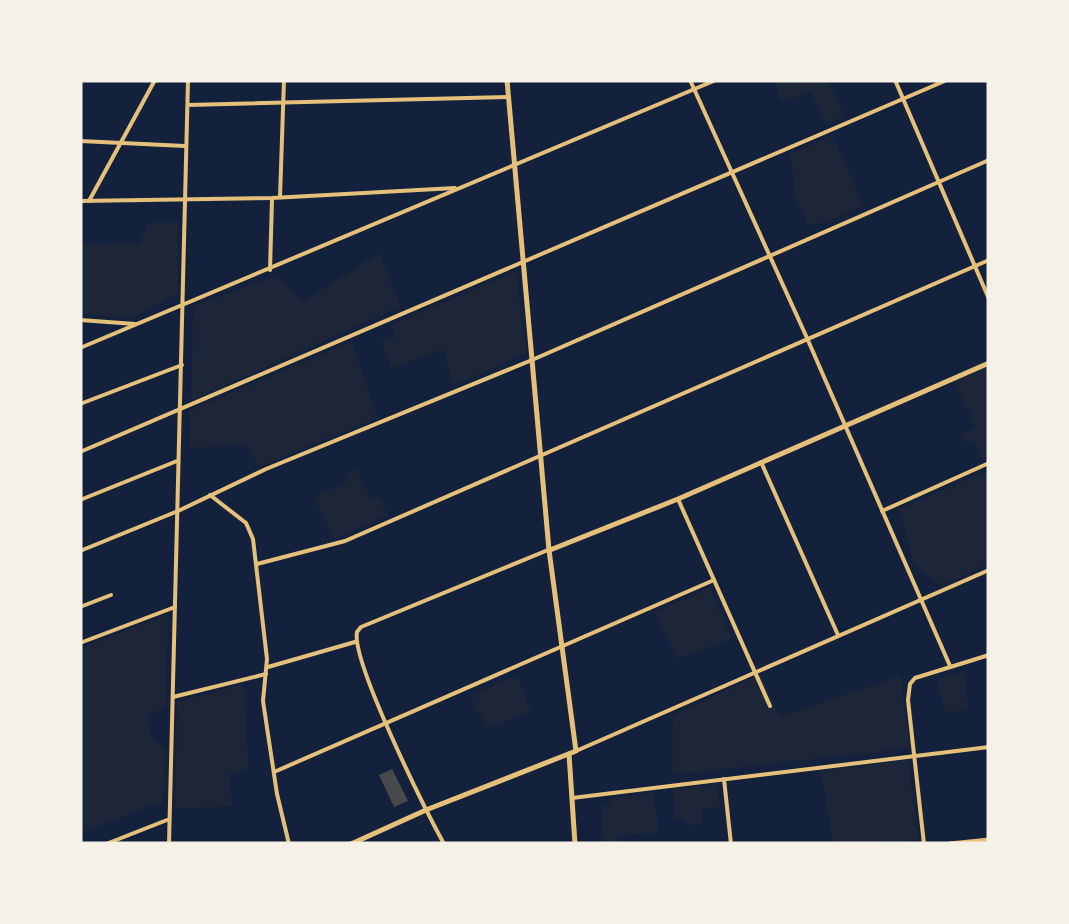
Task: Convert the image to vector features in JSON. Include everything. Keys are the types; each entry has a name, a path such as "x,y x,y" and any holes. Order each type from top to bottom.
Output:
{"street":[{"path":"89,200 155,80"},
{"path":"168,844 188,80"},
{"path":"280,197 284,80"},
{"path":"507,80 548,550 572,753 575,844"},
{"path":"690,80 808,338 950,666"},
{"path":"80,348 716,80"},
{"path":"895,80 989,299"},
{"path":"80,452 947,80"},
{"path":"188,105 508,97"},
{"path":"80,141 187,146"},
{"path":"80,551 266,469 532,360 989,160"},
{"path":"80,201 272,198 458,188"},
{"path":"270,270 272,198"},
{"path":"258,564 345,541 989,260"},
{"path":"80,320 138,324"},
{"path":"444,844 386,722 355,642 361,627 678,499 989,363"},
{"path":"80,404 182,365"},
{"path":"80,500 179,460"},
{"path":"762,462 838,635"},
{"path":"882,510 989,464"},
{"path":"210,495 246,523 253,539 268,667 263,700 289,844"},
{"path":"678,499 770,706"},
{"path":"351,844 572,753 989,570"},
{"path":"274,772 714,580"},
{"path":"80,607 110,595"},
{"path":"80,644 175,607"},
{"path":"268,667 355,642"},
{"path":"924,844 908,690 915,678 989,656"},
{"path":"171,698 266,674"},
{"path":"571,798 989,747"},
{"path":"724,778 731,844"},
{"path":"106,844 169,820"},
{"path":"950,844 989,840"}],"shaded area":[{"path":"774,80 828,80 845,117 826,124 811,92 781,102"},
{"path":"832,135 864,205 825,223 808,225 796,197 790,154"},
{"path":"178,222 178,294 129,319 80,313 80,245 140,243 148,223"},
{"path":"379,253 401,306 191,401 193,306 277,275 303,302"},
{"path":"516,271 526,353 453,386 443,349 392,368 381,342 395,337 391,325"},
{"path":"352,341 378,418 259,467 247,445 189,448 189,411"},
{"path":"989,367 989,457 983,460 973,441 966,443 961,435 976,427 954,382"},
{"path":"357,469 371,499 378,497 389,515 335,539 314,497 345,483 345,474"},
{"path":"989,470 989,563 942,586 914,564 899,509"},
{"path":"710,588 732,639 677,659 654,612"},
{"path":"168,614 166,708 146,715 150,736 165,750 163,801 80,834 80,648"},
{"path":"964,672 969,709 946,713 936,680"},
{"path":"517,675 531,712 487,728 470,696"},
{"path":"760,675 780,717 900,676 910,748 672,775 673,715"},
{"path":"243,684 249,770 230,773 232,806 175,809 177,702"},
{"path":"908,760 919,840 833,844 821,771"},
{"path":"716,784 721,807 703,809 702,823 686,826 685,819 674,820 673,789"},
{"path":"653,792 660,833 617,835 617,844 604,844 601,806 612,805 611,798"}],"building":[{"path":"392,769 408,801 394,807 379,775"}]}
